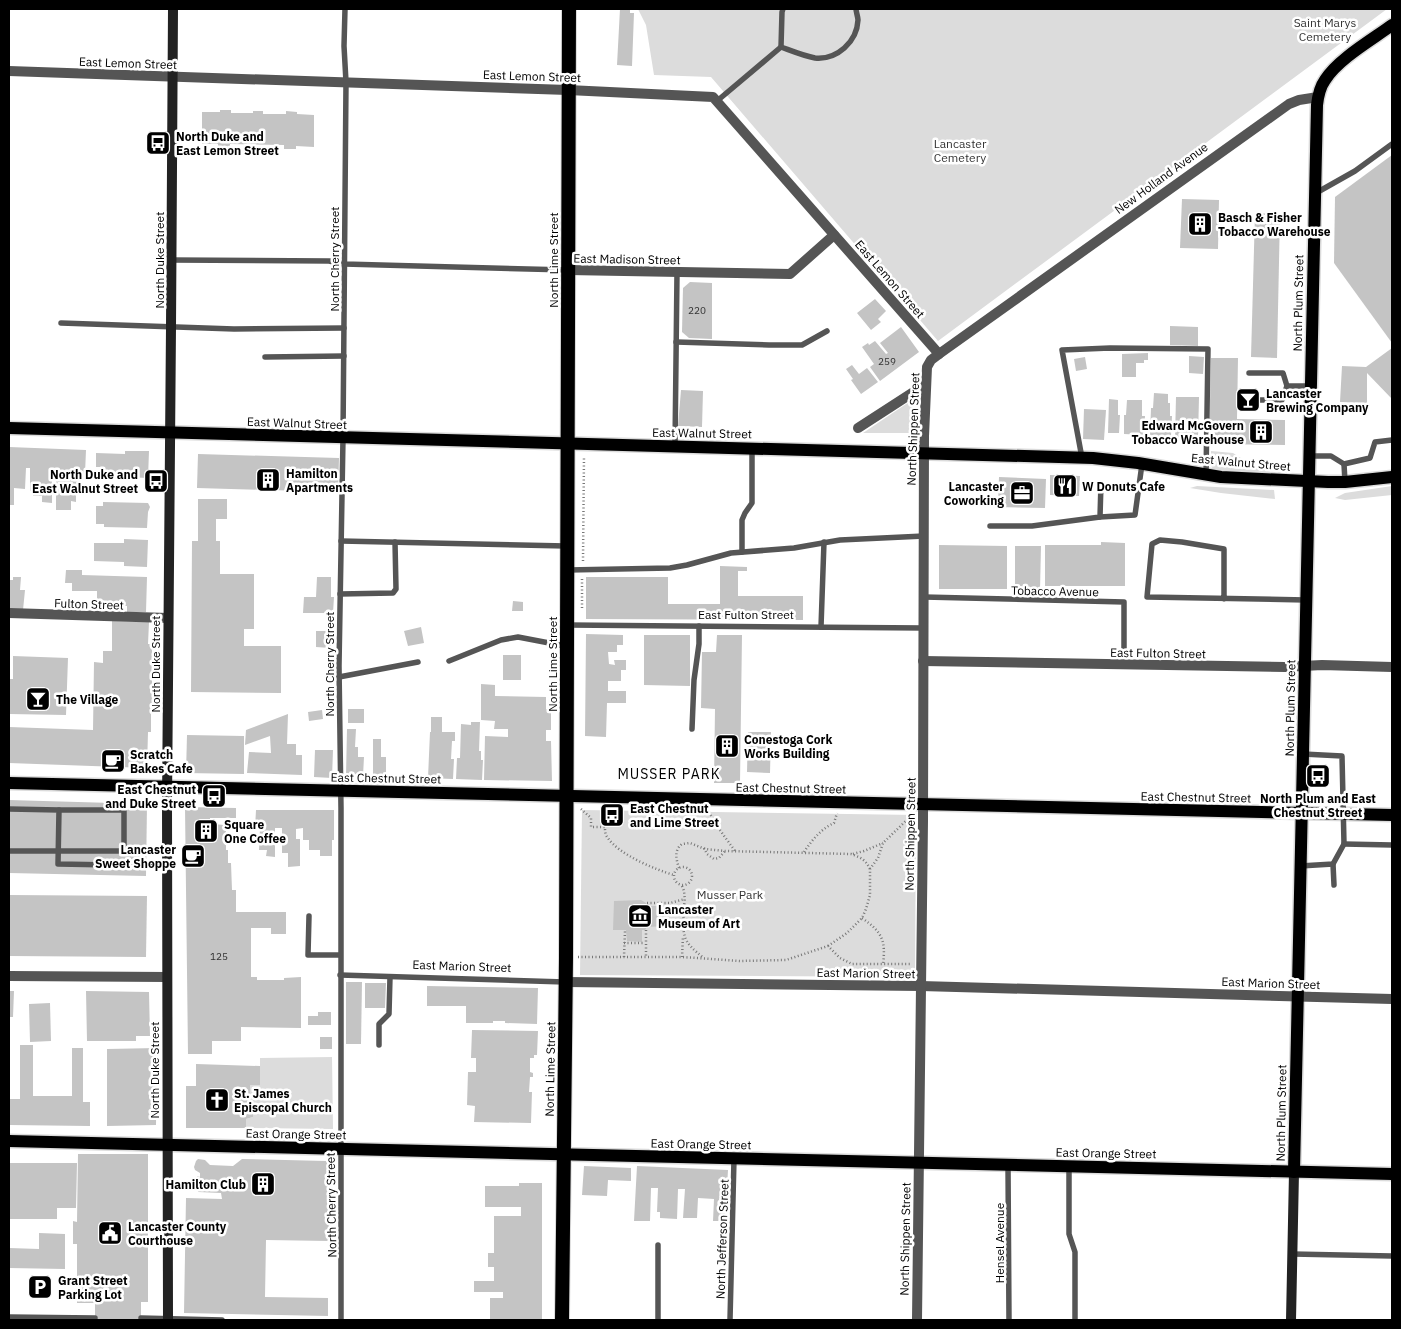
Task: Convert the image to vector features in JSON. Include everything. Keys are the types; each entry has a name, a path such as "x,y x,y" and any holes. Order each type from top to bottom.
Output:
{"highway":[{"name":"North Lime Street","path":"562,1320 568,647 569,9"}],"main road":[{"name":"North Duke Street","path":"168,1320 167,787 173,9"},
{"path":"1318,97 1324,81 1335,68 1392,25"},
{"name":"North Plum Street","path":"1291,1320 1314,194 1318,97"},
{"name":"East Walnut Street","path":"9,428 1111,459 1206,475 1308,482 1345,482 1392,476"},
{"name":"East Chestnut Street","path":"9,783 1392,815"},
{"name":"East Orange Street","path":"9,1141 1392,1174"}],"street":[{"name":"East Lemon Street","path":"9,71 568,90 713,97 939,354"},
{"name":"New Holland Avenue","path":"939,354 1289,104 1299,100 1318,97"},
{"name":"East Madison Street","path":"568,270 790,274 834,235"},
{"name":"North Shippen Street","path":"917,1320 923,804 923,453 926,384 929,364 939,354"},
{"path":"858,428 926,384"},
{"name":"Fulton Street","path":"9,613 168,618"},
{"name":"East Fulton Street","path":"923,661 1285,668 1304,666 1392,667"},
{"path":"9,976 167,976"},
{"name":"East Marion Street","path":"566,982 921,986 1392,999"}],"lane":[{"name":"North Cherry Street","path":"341,1320 338,677 344,356 345,9"},
{"path":"718,101 781,47 783,9"},
{"path":"781,47 815,58 828,57 840,52 849,44 855,33 858,20 856,9"},
{"path":"1314,194 1355,171 1392,144"},
{"name":"East Madison Street","path":"171,260 328,261 344,264 568,270"},
{"path":"675,446 677,273"},
{"path":"61,323 234,329 344,328"},
{"path":"676,342 769,345 802,344 828,331"},
{"path":"1082,458 1062,350 1110,348 1208,349 1206,475"},
{"path":"265,357 344,356"},
{"path":"1249,373 1283,374 1287,386 1282,400 1249,400"},
{"path":"1287,386 1310,386"},
{"path":"1309,456 1331,456 1344,464 1370,458 1375,442 1392,440"},
{"path":"742,552 742,520 752,502 752,448"},
{"path":"990,526 1032,526 1100,517 1135,515 1142,463"},
{"path":"1344,464 1345,482"},
{"path":"1100,517 1101,484"},
{"path":"568,570 670,568 688,566 731,553 794,548 852,539 924,536"},
{"path":"1224,598 1224,549 1160,540 1152,544 1147,597 1306,600"},
{"path":"341,541 568,546"},
{"path":"340,594 393,593 396,589 395,542"},
{"path":"821,627 824,542"},
{"name":"Tobacco Avenue","path":"924,597 1124,602 1124,664"},
{"name":"East Fulton Street","path":"568,625 924,628"},
{"path":"692,729 699,626"},
{"path":"448,661 501,640 518,638 568,647"},
{"path":"338,677 418,662"},
{"path":"1303,754 1342,756 1344,844 1333,864 1334,885"},
{"path":"9,809 124,810 124,851 9,851"},
{"path":"59,810 58,864 167,866"},
{"path":"1344,844 1392,845"},
{"path":"1300,866 1333,864"},
{"path":"309,916 308,955 340,955"},
{"name":"East Marion Street","path":"340,975 566,982"},
{"path":"379,1045 380,1024 389,1014 390,977"},
{"name":"North Jefferson Street","path":"730,1320 734,1158"},
{"name":"Hensel Avenue","path":"1008,1165 1009,1320"},
{"path":"1069,1166 1069,1234 1074,1252 1075,1320"},
{"path":"658,1245 658,1320"},
{"path":"1292,1254 1392,1256"},
{"path":"9,1317 95,1318"},
{"path":"141,1318 222,1320"}],"path":[{"path":"567,796 591,818 591,827 605,827 606,837 614,845 643,863 674,875"},
{"path":"703,799 713,820 735,851"},
{"path":"804,852 820,832 834,822 841,802"},
{"path":"679,868 676,856 677,851 680,846 690,843 704,848 725,851 851,854 864,852 883,843 923,804"},
{"path":"870,868 878,858 883,843"},
{"path":"704,848 707,854 714,859 720,858 725,851"},
{"path":"566,958 587,956 740,961 786,960 828,946 847,934 862,918 870,895 870,868 860,858 851,854"},
{"path":"679,868 674,875 676,882 682,886 685,899 682,958"},
{"path":"679,868 687,868 693,875 690,883 682,886"},
{"path":"647,903 670,903 685,899"},
{"path":"862,918 876,930 882,939 883,965"},
{"path":"646,930 646,957"},
{"path":"624,957 625,931"},
{"path":"683,934 690,946 705,959"},
{"path":"624,943 646,943"},
{"path":"828,946 840,958 852,964 921,965"}],"green space":[{"name":"Lancaster Cemetery","path":"638,9 1387,9 938,341 711,77 654,75 646,25"},
{"path":"912,400 912,433 863,433"},
{"path":"1211,451 1233,453 1255,467 1273,472 1214,470 1211,466"},
{"path":"1197,486 1274,490 1275,499 1190,488"},
{"path":"1392,486 1392,495 1345,500 1335,498 1345,493"},
{"name":"Musser Park","path":"582,810 916,815 915,977 580,975"},
{"path":"332,1057 333,1129 246,1128 246,1119 253,1117 254,1112 252,1106 248,1104 247,1096 250,1095 250,1085 260,1085 260,1058"}],"building":[{"path":"620,9 630,9 630,13 634,13 632,66 617,65"},
{"path":"220,110 231,110 231,113 263,111 263,114 286,114 286,111 314,115 314,147 296,146 296,149 284,149 284,145 230,144 230,147 218,146 218,144 202,144 202,112 220,112"},
{"path":"1392,155 1392,343 1334,263 1335,197"},
{"name":"Basch & Fisher Tobacco Warehouse","path":"1182,199 1219,200 1218,249 1180,248"},
{"path":"1255,213 1280,214 1277,358 1251,357"},
{"path":"690,282 712,283 712,339 689,338 682,332 683,288"},
{"path":"875,299 886,311 878,319 881,322 871,330 857,313"},
{"path":"1170,326 1198,327 1198,346 1170,345"},
{"path":"901,327 919,352 880,381 870,367 874,364 862,347 875,341 886,354 888,353 880,343"},
{"path":"1392,348 1392,399 1367,373 1367,403 1340,402 1342,366 1366,367"},
{"path":"1148,353 1148,360 1144,360 1144,363 1136,363 1136,377 1122,377 1122,354"},
{"path":"1189,356 1204,357 1203,374 1189,373"},
{"path":"1085,357 1087,369 1076,371 1074,359"},
{"path":"1211,358 1238,358 1237,419 1285,420 1285,445 1209,444"},
{"path":"852,365 859,374 867,368 878,382 861,394 846,369"},
{"path":"681,390 703,391 702,427 678,426"},
{"path":"1154,393 1168,394 1170,416 1172,416 1171,436 1150,436 1151,408 1153,408"},
{"path":"1176,397 1199,397 1198,438 1175,438"},
{"path":"1109,399 1118,400 1118,415 1120,415 1119,433 1108,433"},
{"path":"1127,400 1142,400 1142,416 1145,416 1144,435 1124,434 1124,415 1126,415"},
{"path":"1084,409 1106,410 1104,440 1083,439"},
{"path":"9,447 86,450 85,474 81,474 80,495 76,495 76,502 71,501 71,510 56,510 56,468 52,468 52,503 42,502 42,496 33,496 33,491 30,491 30,468 26,468 25,489 14,488 14,505 9,505"},
{"path":"125,451 149,451 148,478 124,477 124,473 105,473 105,467 96,467 96,453 125,454"},
{"name":"Hamilton Apartments","path":"198,454 339,458 338,492 197,488"},
{"name":"W Donuts Cafe","path":"1050,475 1080,476 1079,496 1050,495"},
{"name":"Lancaster Coworking","path":"999,477 1046,479 1045,508 998,507"},
{"path":"198,499 227,499 227,519 216,519 216,541 220,541 220,574 254,574 254,629 244,629 244,646 281,646 281,693 191,692 192,541 198,541"},
{"path":"103,502 148,503 150,507 147,528 104,527 104,524 96,524 96,506 103,506"},
{"path":"124,539 148,540 147,567 124,566 124,562 94,561 94,543 124,543"},
{"path":"1101,542 1125,543 1125,586 1045,586 1045,545 1101,545"},
{"path":"939,545 1007,546 1007,589 939,589"},
{"path":"1015,546 1041,546 1040,590 1015,590"},
{"path":"720,566 747,567 747,571 738,571 738,596 803,596 803,620 586,619 586,577 668,577 668,604 720,604"},
{"path":"66,570 82,570 82,575 147,577 146,612 127,612 127,606 97,605 97,591 72,591 72,583 65,583"},
{"path":"13,577 21,577 20,590 25,590 23,610 9,610 9,580 13,580"},
{"path":"317,577 331,577 331,597 334,597 333,613 303,613 304,597 316,597"},
{"path":"513,601 523,602 523,611 512,611"},
{"path":"112,621 149,622 148,644 152,644 152,685 155,685 155,704 151,704 151,732 148,732 147,768 9,763 9,727 93,730 94,662 103,663 103,651 112,651"},
{"path":"421,627 424,643 408,646 404,631"},
{"path":"316,631 332,631 331,648 316,647"},
{"path":"586,634 623,635 623,645 617,645 617,652 608,652 609,664 615,665 614,660 626,660 626,670 621,670 621,681 608,681 608,691 626,691 626,703 607,703 606,737 585,736"},
{"path":"644,635 690,635 690,686 644,685"},
{"name":"Conestoga Cork Works Building","path":"717,635 742,635 740,783 714,783 715,709 701,708 702,652 716,652"},
{"path":"503,655 521,655 521,680 503,680"},
{"name":"The Village","path":"13,656 68,658 66,715 9,714 9,679 13,679"},
{"path":"481,684 495,685 495,696 546,697 546,709 551,710 551,730 546,730 546,741 551,741 552,781 484,780 485,736 508,737 508,729 494,729 495,721 481,720"},
{"path":"348,709 364,709 364,723 348,723"},
{"path":"322,710 323,719 309,721 308,712"},
{"path":"288,714 287,744 296,744 296,755 302,755 302,775 247,773 249,752 271,753 270,736 245,745 246,730"},
{"path":"431,717 442,717 442,732 455,732 455,741 452,741 451,759 454,759 453,779 428,778"},
{"path":"471,722 480,722 479,751 481,751 481,760 483,760 482,780 456,779 457,758 460,758 461,724 471,725"},
{"path":"347,729 356,729 355,747 358,747 358,757 364,757 363,776 346,776"},
{"path":"748,732 771,732 770,773 747,772"},
{"path":"187,735 244,736 244,774 186,773"},
{"path":"373,739 381,739 381,757 386,757 386,776 373,775"},
{"path":"315,750 333,750 332,778 314,777"},
{"path":"9,800 147,804 146,876 9,873"},
{"path":"185,807 236,808 236,818 210,818 210,824 226,825 226,850 228,850 228,863 231,863 232,890 236,890 236,912 286,912 286,934 271,934 271,928 251,928 251,977 257,977 257,980 284,980 284,978 301,977 301,1028 241,1027 241,1041 212,1041 212,1054 188,1054"},
{"path":"256,810 334,810 332,856 320,856 320,850 309,850 309,840 303,840 303,828 296,829 296,839 300,839 300,866 288,867 288,853 282,853 282,828 275,828 275,857 266,856 267,850 259,850 260,828 255,828"},
{"path":"9,895 147,896 146,957 9,956"},
{"name":"Lancaster Museum of Art","path":"641,900 647,906 666,906 666,926 647,927 645,930 642,930 642,942 627,941 626,930 613,930 614,901"},
{"path":"346,982 362,982 361,1044 346,1044"},
{"path":"365,983 386,983 385,1008 365,1008"},
{"path":"427,986 538,988 537,1024 505,1023 505,1021 466,1023 466,1006 427,1006"},
{"path":"9,991 14,991 13,1017 9,1017"},
{"path":"86,991 149,992 150,1036 136,1036 136,1041 87,1041"},
{"path":"50,1003 51,1041 30,1042 29,1004"},
{"path":"318,1012 331,1012 331,1025 308,1025 308,1016 318,1016"},
{"path":"472,1030 538,1031 537,1055 534,1055 534,1058 530,1058 530,1072 533,1073 533,1077 530,1077 529,1092 532,1092 531,1123 474,1122 475,1106 467,1105 468,1072 476,1072 476,1058 471,1058"},
{"path":"320,1037 332,1037 332,1049 320,1049"},
{"path":"20,1045 33,1045 33,1096 72,1096 72,1048 83,1048 83,1102 90,1102 90,1126 9,1125 9,1099 20,1099"},
{"path":"157,1048 156,1125 107,1126 107,1049"},
{"name":"St. James Episcopal Church","path":"196,1064 260,1066 260,1085 250,1085 250,1096 247,1096 248,1104 252,1106 254,1112 253,1117 246,1119 246,1128 186,1128 186,1086 196,1086"},
{"name":"Lancaster County Courthouse","path":"78,1154 148,1154 148,1302 141,1302 141,1320 95,1320 95,1303 77,1303 77,1244 73,1244 73,1221 77,1222"},
{"path":"198,1159 205,1160 210,1165 233,1166 242,1159 327,1161 330,1201 329,1241 266,1240 265,1297 328,1298 328,1316 184,1313 186,1198 222,1199 221,1193 198,1192 197,1176 200,1177 200,1173 194,1167"},
{"path":"9,1163 77,1163 76,1208 57,1208 57,1219 9,1219"},
{"path":"584,1166 631,1168 631,1181 608,1180 607,1196 582,1195"},
{"path":"637,1166 728,1170 725,1221 713,1221 714,1199 698,1198 697,1218 683,1218 685,1189 678,1189 677,1219 660,1218 660,1212 657,1212 658,1188 651,1188 650,1221 634,1221"},
{"path":"519,1183 542,1183 542,1320 490,1320 490,1298 503,1298 503,1292 474,1292 474,1281 494,1281 494,1267 488,1267 488,1253 494,1253 494,1216 521,1216 521,1207 485,1207 485,1186 519,1186"},
{"path":"39,1233 65,1234 65,1269 9,1268 9,1248 39,1249"}],"place":[{"name":"North Duke and East Lemon Street","path":"158,143"},
{"name":"Basch & Fisher Tobacco Warehouse","path":"1200,224"},
{"name":"Lancaster Brewing Company","path":"1248,400"},
{"name":"Edward McGovern Tobacco Warehouse","path":"1261,432"},
{"name":"Hamilton Apartments","path":"268,480"},
{"name":"North Duke and East Walnut Street","path":"156,481"},
{"name":"W Donuts Cafe","path":"1065,486"},
{"name":"Lancaster Coworking","path":"1022,493"},
{"name":"The Village","path":"38,699"},
{"name":"Conestoga Cork Works Building","path":"727,746"},
{"name":"Scratch Bakes Cafe","path":"113,761"},
{"name":"North Plum and East Chestnut Street","path":"1318,776"},
{"name":"East Chestnut and Duke Street","path":"214,796"},
{"name":"East Chestnut and Lime Street","path":"612,815"},
{"name":"Square One Coffee","path":"206,831"},
{"name":"Lancaster Sweet Shoppe","path":"193,856"},
{"name":"Lancaster Museum of Art","path":"640,916"},
{"name":"St. James Episcopal Church","path":"217,1100"},
{"name":"Hamilton Club","path":"263,1184"},
{"name":"Lancaster County Courthouse","path":"110,1233"},
{"name":"Grant Street Parking Lot","path":"40,1287"}],"district":[{"name":"MUSSER PARK","path":"669,774"}],"park label":[{"name":"Saint Marys Cemetery","path":"1325,29"}]}
